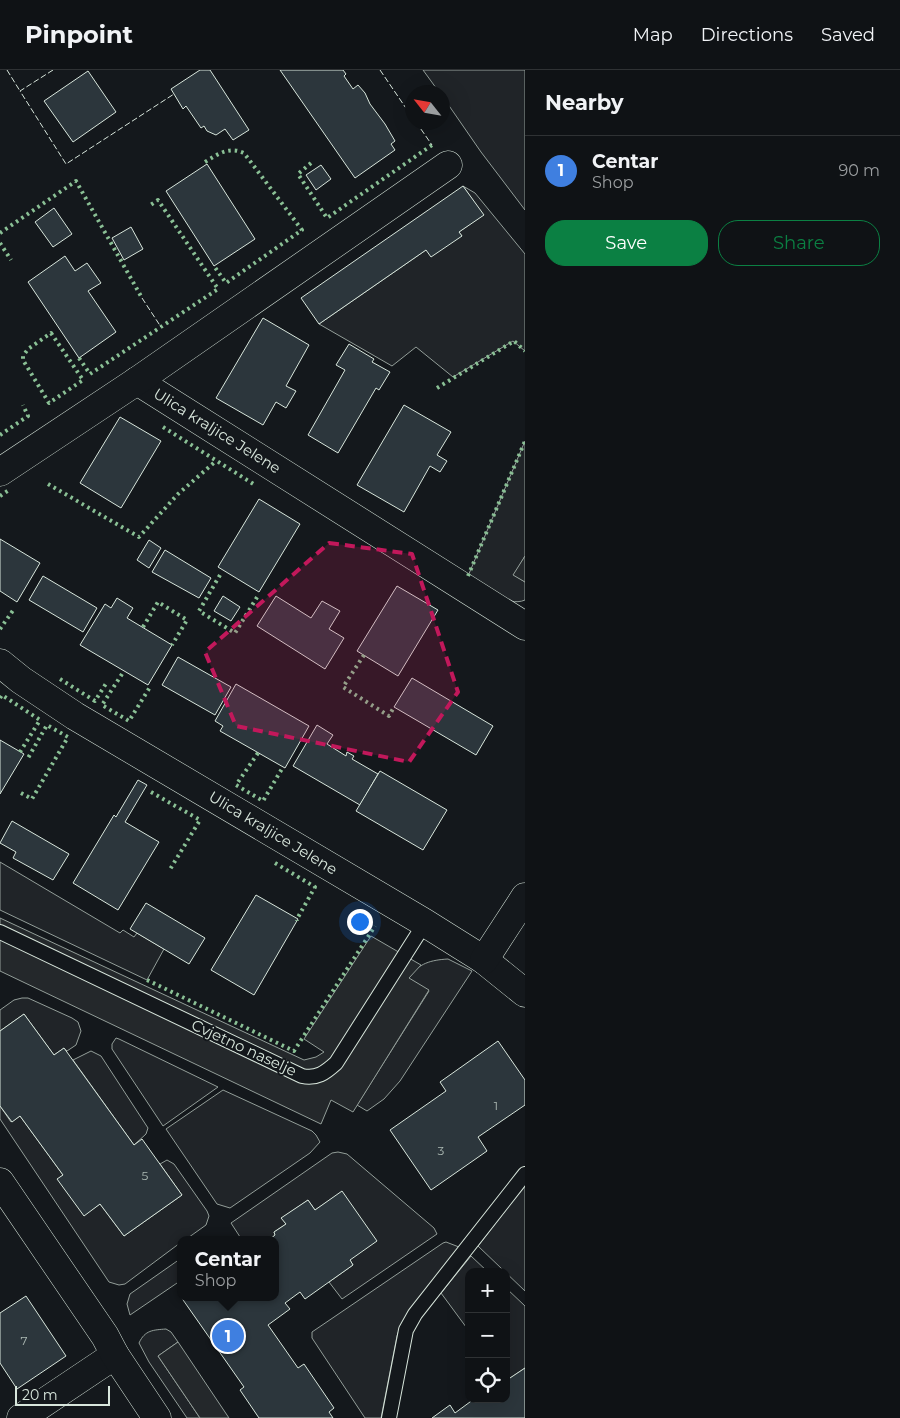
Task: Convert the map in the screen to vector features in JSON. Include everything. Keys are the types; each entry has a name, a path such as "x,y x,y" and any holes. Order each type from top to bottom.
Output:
{"street":[{"name":"Ulica kraljice Jelene","path":"0,472 137,381 448,164"},
{"name":"Ulica kraljice Jelene","path":"137,381 525,626"},
{"name":"Ulica kraljice Jelene","path":"0,663 21,680 75,716 426,923 484,960"},
{"path":"525,897 484,960 525,993"},
{"path":"0,1182 105,1336 115,1355 157,1418"},
{"path":"21,1418 115,1355"}],"lane":[{"name":"Cvjetno naselje","path":"0,932 302,1076 316,1077 325,1073 336,1063 426,923"},
{"path":"389,1418 406,1330 409,1324 525,1174"}],"highlighted area":[{"path":"329,543 412,554 458,692 409,762 236,726 205,652"}],"shaded area":[{"path":"423,70 525,70 525,210 450,107 450,85 434,85"},
{"path":"463,186 475,193 525,254 525,351 513,341 453,377 416,347 392,366 319,324 426,250 462,236 459,232 483,215"},
{"path":"525,441 525,556 514,575 525,582 525,600 518,602 495,595 468,576"},
{"path":"525,556 525,582 513,575"},
{"path":"0,862 120,933 123,930 134,937 137,933 164,949 147,980 0,910"},
{"path":"0,918 304,1060 316,1057 324,1052 304,1039 371,936 421,965 409,978 429,990 353,1112 331,1100 321,1124 0,971"},
{"path":"448,959 472,971 400,1081 384,1099 367,1111 357,1105 429,991 408,978 416,969 426,963"},
{"path":"28,998 78,1022 81,1031 76,1045 67,1051 64,1048 54,1055 24,1014 0,1031 0,1010 14,1000"},
{"path":"116,1038 218,1087 163,1126 112,1049 112,1044"},
{"path":"91,1051 101,1056 148,1128 146,1134 134,1145 73,1060"},
{"path":"223,1090 312,1131 320,1142 310,1153 230,1208 217,1204 166,1129"},
{"path":"0,1106 11,1122 20,1116 63,1175 58,1179 84,1215 100,1204 124,1236 182,1195 160,1164 167,1160 174,1164 207,1211 209,1216 206,1225 191,1236 177,1236 177,1245 125,1284 119,1285 109,1282 0,1119"},
{"path":"332,1153 347,1154 434,1228 437,1234 342,1299 329,1282 353,1265 350,1260 342,1192 315,1210 308,1200 282,1218 286,1224 274,1232 274,1236 239,1236 231,1223"},
{"path":"525,1185 525,1291 510,1277 510,1268 501,1268 478,1246"},
{"path":"446,1242 459,1247 400,1327 381,1418 365,1418 312,1338 312,1332"},
{"path":"471,1256 484,1268 465,1268 465,1326 441,1293"},
{"path":"177,1261 177,1283 130,1315 127,1304 130,1294"},
{"path":"510,1292 525,1306 525,1368 510,1378"},
{"path":"166,1329 171,1332 178,1342 158,1356 200,1418 187,1418 149,1362 139,1343 147,1333"},
{"path":"178,1342 229,1418 200,1418 158,1356"}],"building":[{"path":"200,70 210,70 249,130 233,140 225,129 216,135 207,131 204,126 201,128 186,106 183,109 171,89"},
{"path":"280,70 343,70 346,74 344,76 353,89 358,85 365,93 370,104 395,141 391,144 395,150 355,178"},
{"path":"88,71 116,112 73,142 44,101"},
{"path":"207,164 255,239 214,266 166,191"},
{"path":"321,165 331,179 316,190 306,175"},
{"path":"463,186 484,215 459,232 462,236 431,257 426,250 319,324 301,298"},
{"path":"54,208 72,234 53,247 35,222"},
{"path":"131,227 143,249 124,260 112,238"},
{"path":"65,256 75,271 87,263 101,283 88,291 116,332 79,358 28,282"},
{"path":"263,318 309,345 286,386 296,391 286,408 276,402 263,425 216,398"},
{"path":"349,344 374,359 372,362 390,372 379,390 376,388 338,453 308,435 345,370 336,365"},
{"path":"404,405 451,432 437,455 447,461 440,472 430,466 404,512 357,485"},
{"path":"120,417 161,441 121,508 80,483"},
{"path":"259,499 300,524 259,592 218,567"},
{"path":"0,539 40,563 17,602 0,591"},
{"path":"149,540 161,548 149,568 137,560"},
{"path":"165,550 211,578 199,598 152,572"},
{"path":"43,576 97,608 83,632 29,600"},
{"path":"397,586 438,610 398,676 357,651"},
{"path":"223,596 240,607 231,621 214,611"},
{"path":"276,596 311,618 322,601 340,611 329,629 344,638 325,669 257,626"},
{"path":"117,598 133,608 127,618 172,645 148,685 80,645 105,604 111,608"},
{"path":"178,657 231,687 215,715 162,685"},
{"path":"412,678 493,726 476,755 394,707"},
{"path":"236,684 309,726 285,768 220,731 223,726 215,721"},
{"path":"317,725 333,735 327,744 346,756 347,752 354,756 352,759 378,774 360,805 293,766"},
{"path":"0,740 24,754 0,794"},
{"path":"380,771 447,810 423,850 356,811"},
{"path":"138,780 147,785 125,822 159,842 118,910 73,883 114,815 116,817"},
{"path":"12,821 69,854 53,880 13,858 16,852 0,843"},
{"path":"256,895 298,919 254,995 211,970"},
{"path":"146,903 205,938 189,964 130,929"},
{"path":"24,1014 54,1055 64,1048 134,1145 142,1139 182,1195 124,1236 100,1204 84,1216 57,1179 63,1175 20,1116 12,1122 0,1106 0,1031"},
{"path":"498,1041 525,1080 525,1105 478,1137 487,1151 431,1190 390,1130 446,1091 440,1082"},
{"path":"342,1191 377,1241 350,1260 353,1265 305,1299 300,1292 285,1303 290,1309 268,1325 298,1368 304,1364 334,1408 329,1412 333,1418 259,1418 240,1390 244,1387 184,1301 279,1301 279,1236 274,1236 274,1232 286,1224 281,1218 308,1200 315,1210"},
{"path":"26,1296 66,1356 17,1389 0,1363 0,1313"},
{"path":"525,1368 525,1418 432,1418 450,1405 455,1413 469,1403 510,1403 510,1378"}],"hedge":[{"path":"311,163 298,174 327,218 432,145"},
{"path":"205,162 228,151 233,150 244,153 302,230 226,283 214,266"},
{"path":"0,233 76,181 142,298"},
{"path":"79,358 90,374 218,289 158,200 149,206"},
{"path":"0,243 11,260"},
{"path":"51,333 83,380 49,403 23,360 23,356 28,349 51,333"},
{"path":"437,388 514,341 525,351"},
{"path":"0,435 28,416 23,405"},
{"path":"163,427 255,485"},
{"path":"468,576 525,441"},
{"path":"48,484 139,537 178,494 216,461"},
{"path":"0,496 9,490"},
{"path":"220,575 199,611 235,633 259,594"},
{"path":"143,627 158,602 187,620 172,645"},
{"path":"0,629 14,609"},
{"path":"364,655 343,687 389,716 394,707"},
{"path":"122,674 102,705 129,721 150,687"},
{"path":"60,679 95,701 107,682"},
{"path":"0,698 2,695 40,720 20,752"},
{"path":"21,793 32,799 68,737 47,725 28,758"},
{"path":"258,753 236,785 263,801 283,767"},
{"path":"151,792 200,820 169,871"},
{"path":"275,863 315,887 297,921"},
{"path":"147,980 294,1051 375,926"}],"fence":[{"path":"7,70 20,91"},
{"path":"53,70 20,91 66,164 174,94"},
{"path":"380,70 405,107"},
{"path":"422,130 432,145"},
{"path":"142,298 161,327"}],"place":[{"name":"Centar","path":"228,1336"}]}
